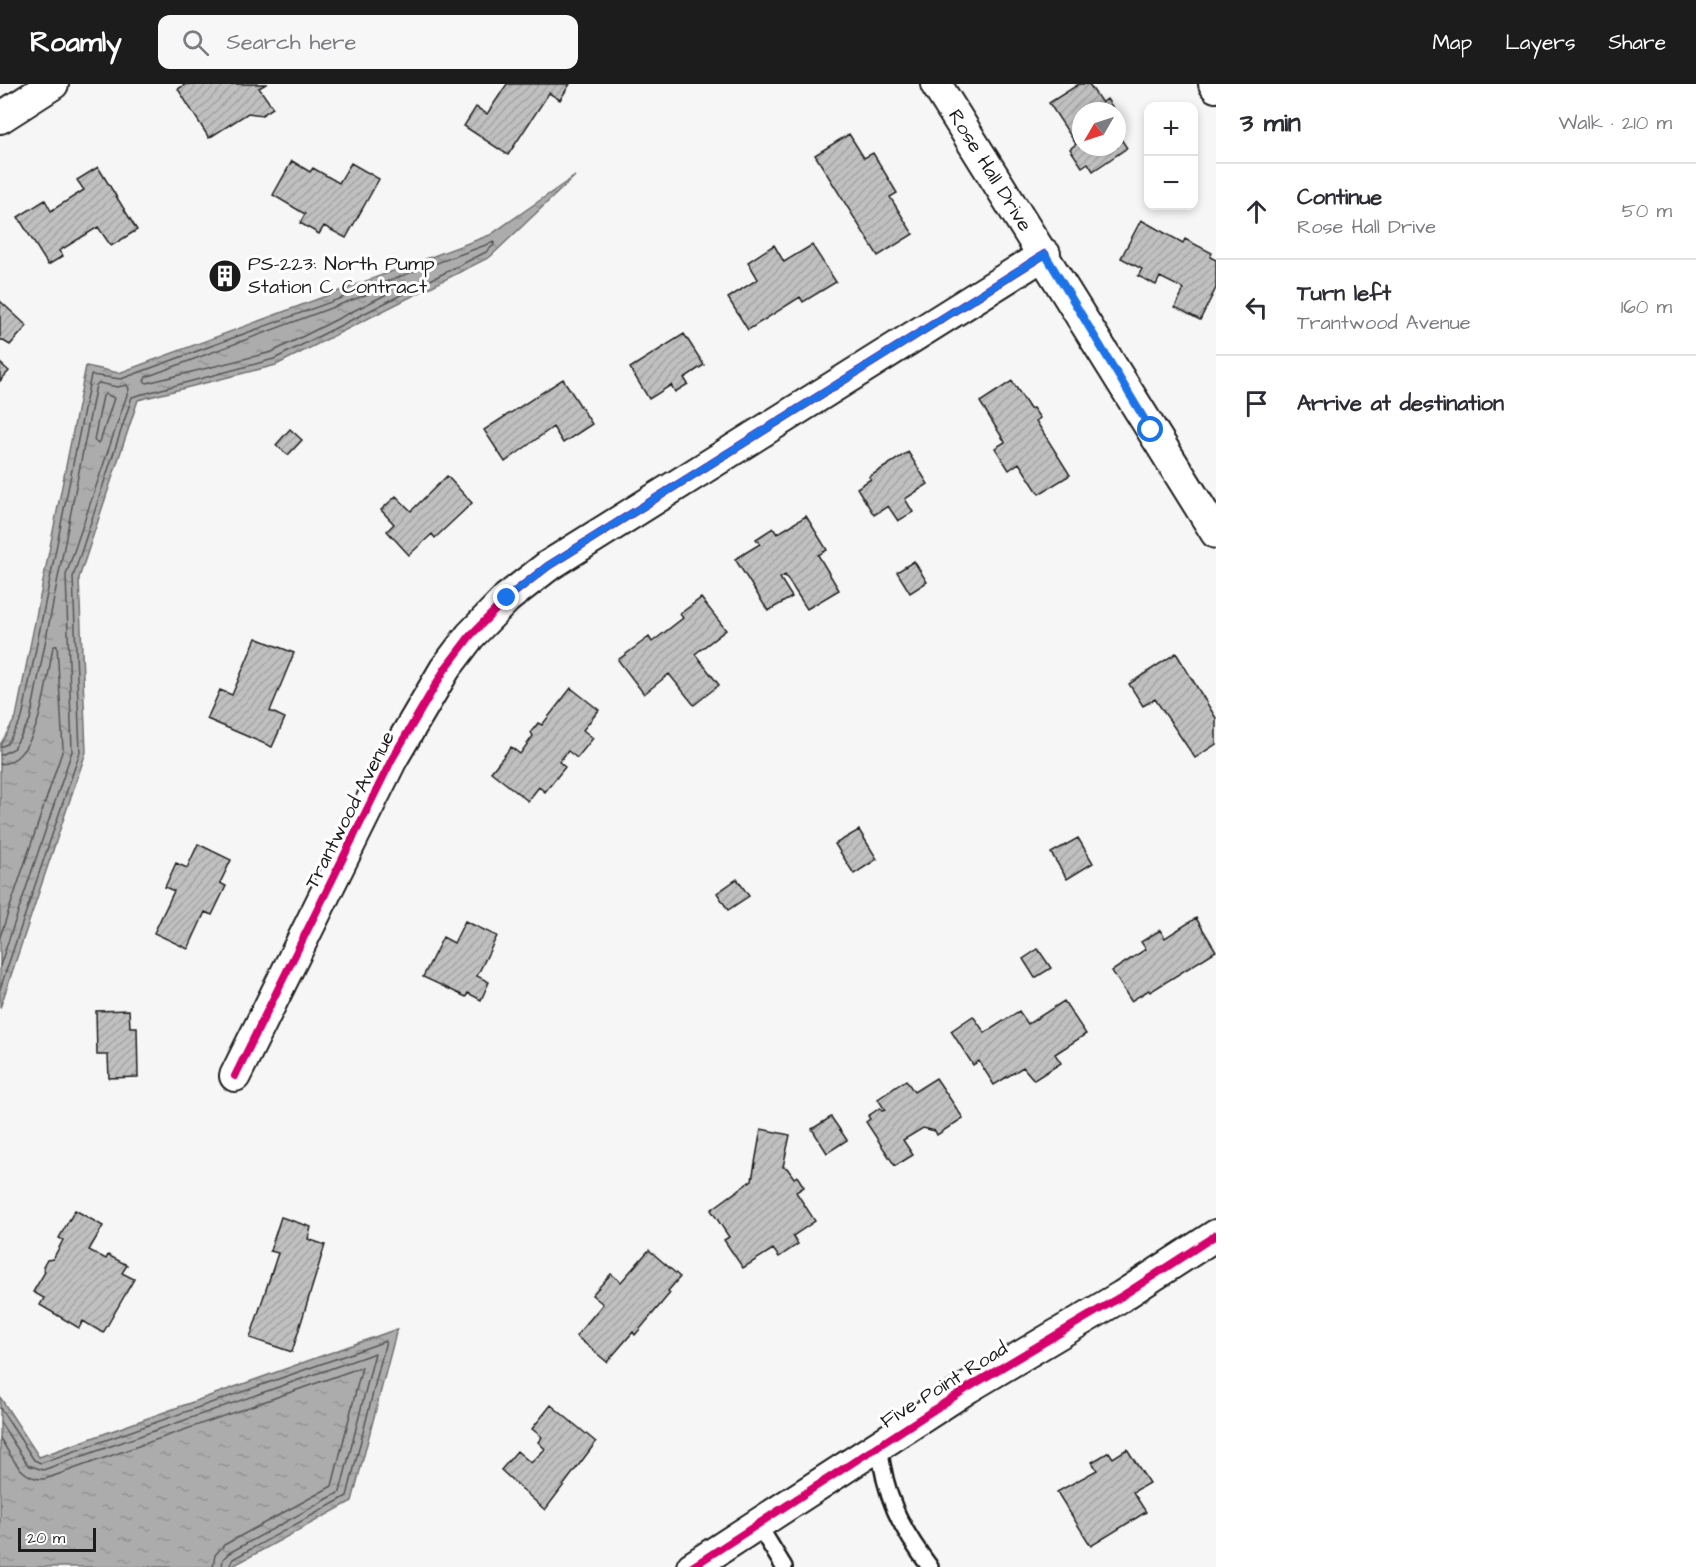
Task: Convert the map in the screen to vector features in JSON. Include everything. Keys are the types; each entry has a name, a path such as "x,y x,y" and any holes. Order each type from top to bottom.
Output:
{"street":[{"path":"0,118 53,84"},
{"name":"Rose Hall Drive","path":"936,84 1045,254 1216,533"},
{"name":"Trantwood Avenue","path":"235,1076 392,759 445,669 470,636 507,598 558,559 1045,254"},
{"name":"Five Point Road","path":"692,1567 879,1444 1216,1235"}],"lane":[{"path":"879,1444 883,1478 894,1511 910,1540 930,1567"},
{"path":"757,1523 784,1567"}],"water":[{"path":"575,176 490,257 276,365 138,400 79,578 86,752 0,1008 0,745 16,717 86,366 119,373 490,235"},
{"path":"397,1329 352,1501 231,1567 0,1567 0,1397 39,1457"}],"building":[{"path":"186,84 266,84 259,88 273,108 262,115 248,113 209,138 178,89"},
{"path":"507,84 570,84 560,100 549,93 508,155 464,126 476,107 487,114"},
{"path":"1079,84 1089,84 1101,102 1072,102 1072,138 1049,103"},
{"path":"849,134 864,158 873,153 897,193 890,197 913,234 878,256 815,155"},
{"path":"1075,156 1115,156 1093,171 1088,163 1082,167"},
{"path":"292,161 310,172 313,168 339,183 351,163 379,179 346,238 324,226 319,234 300,223 305,214 273,195"},
{"path":"98,167 137,230 111,246 98,227 59,251 63,256 48,265 18,217 45,200 51,211 84,190 77,180"},
{"path":"1141,220 1183,243 1185,239 1212,253 1210,257 1216,260 1216,288 1200,320 1175,307 1184,289 1160,277 1156,285 1138,276 1142,269 1121,258"},
{"path":"774,245 784,262 812,245 836,282 803,302 800,297 748,330 728,298 758,279 748,262"},
{"name":"PS-223: North Pump Station C Contract","path":"227,263 237,279 222,289 212,274"},
{"path":"0,301 27,326 10,345 0,339"},
{"path":"684,334 704,365 684,378 688,384 675,392 671,385 649,399 630,368"},
{"path":"0,363 9,371 0,381"},
{"path":"563,379 592,424 563,443 553,427 505,462 484,430"},
{"path":"1012,381 1030,409 1033,408 1040,418 1036,421 1070,475 1039,494 1019,463 1009,470 995,448 1005,442 980,402"},
{"path":"290,429 302,440 288,455 276,445"},
{"path":"908,452 928,484 905,499 913,512 898,521 888,506 874,515 857,488 871,479 869,477"},
{"path":"447,476 472,503 435,538 432,534 409,555 387,531 394,524 381,510 396,496 411,511"},
{"path":"806,516 827,550 818,555 839,590 807,609 785,575 780,578 792,597 768,611 735,559 760,544 756,539 773,528 777,534"},
{"path":"914,561 927,582 910,593 897,572"},
{"path":"701,598 726,630 695,654 719,685 694,705 669,674 644,694 618,660 649,637 652,642 683,618 680,614"},
{"path":"256,638 294,653 270,711 285,718 272,747 207,719 220,690 232,695"},
{"path":"1176,653 1216,718 1216,744 1195,758 1155,699 1143,706 1129,684"},
{"path":"571,688 599,710 583,730 593,738 577,758 568,751 559,762 565,767 545,792 539,787 528,801 491,772 511,747 520,754 533,736 531,732 538,723 542,725"},
{"path":"859,830 877,859 854,874 835,844"},
{"path":"1078,838 1093,863 1067,879 1051,853"},
{"path":"198,844 231,860 220,883 226,886 212,915 205,912 188,949 154,933 174,891 165,887 176,863 187,868"},
{"path":"737,879 749,896 728,910 717,893"},
{"path":"1196,918 1216,951 1150,992 1149,990 1131,1001 1112,971 1146,949 1141,942 1160,930 1165,938"},
{"path":"465,921 497,936 477,976 489,982 481,1000 468,993 466,997 423,977 443,937 454,943"},
{"path":"1038,949 1051,968 1035,978 1023,959"},
{"path":"1064,1001 1086,1034 1055,1054 1061,1063 1034,1080 1023,1067 994,1085 979,1061 973,1065 951,1031 973,1016 985,1033 1019,1011 1028,1024"},
{"path":"129,1010 130,1027 137,1027 138,1077 109,1078 108,1055 97,1055 96,1011"},
{"path":"936,1078 963,1118 937,1135 935,1131 923,1128 903,1140 913,1155 895,1166 866,1122 870,1119 868,1116 880,1108 882,1111 885,1110 878,1099 906,1080 914,1092"},
{"path":"831,1117 847,1140 827,1153 812,1129"},
{"path":"761,1129 790,1135 783,1167 787,1168 794,1178 797,1176 804,1187 796,1192 815,1221 793,1236 798,1244 779,1257 773,1249 743,1268 724,1240 729,1237 711,1210 752,1180"},
{"path":"75,1210 103,1226 89,1250 106,1259 108,1255 127,1265 122,1273 134,1279 103,1333 83,1321 79,1328 40,1305 44,1298 33,1292 45,1272 43,1267 47,1260 53,1259 63,1240 59,1238"},
{"path":"281,1217 311,1227 308,1239 325,1245 292,1352 250,1338 278,1253 270,1251"},
{"path":"649,1250 680,1277 668,1291 670,1293 635,1335 633,1332 607,1362 576,1336 603,1304 592,1295 611,1274 621,1282"},
{"path":"551,1405 596,1442 545,1510 501,1470 517,1451 531,1463 545,1449 538,1442 542,1437 532,1429"},
{"path":"1127,1449 1149,1483 1133,1492 1146,1512 1091,1546 1057,1492 1097,1470 1092,1462 1109,1452 1113,1458"}],"cycle path":[{"path":"235,1076 392,759 445,669 470,636 507,598 548,566 1045,254"},
{"path":"692,1567 969,1387 1122,1296 1216,1235"}],"place":[{"name":"PS-223: North Pump Station C Contract","path":"225,276"}],"route":[{"path":"507,598 548,566 1045,254 1151,430"}]}
